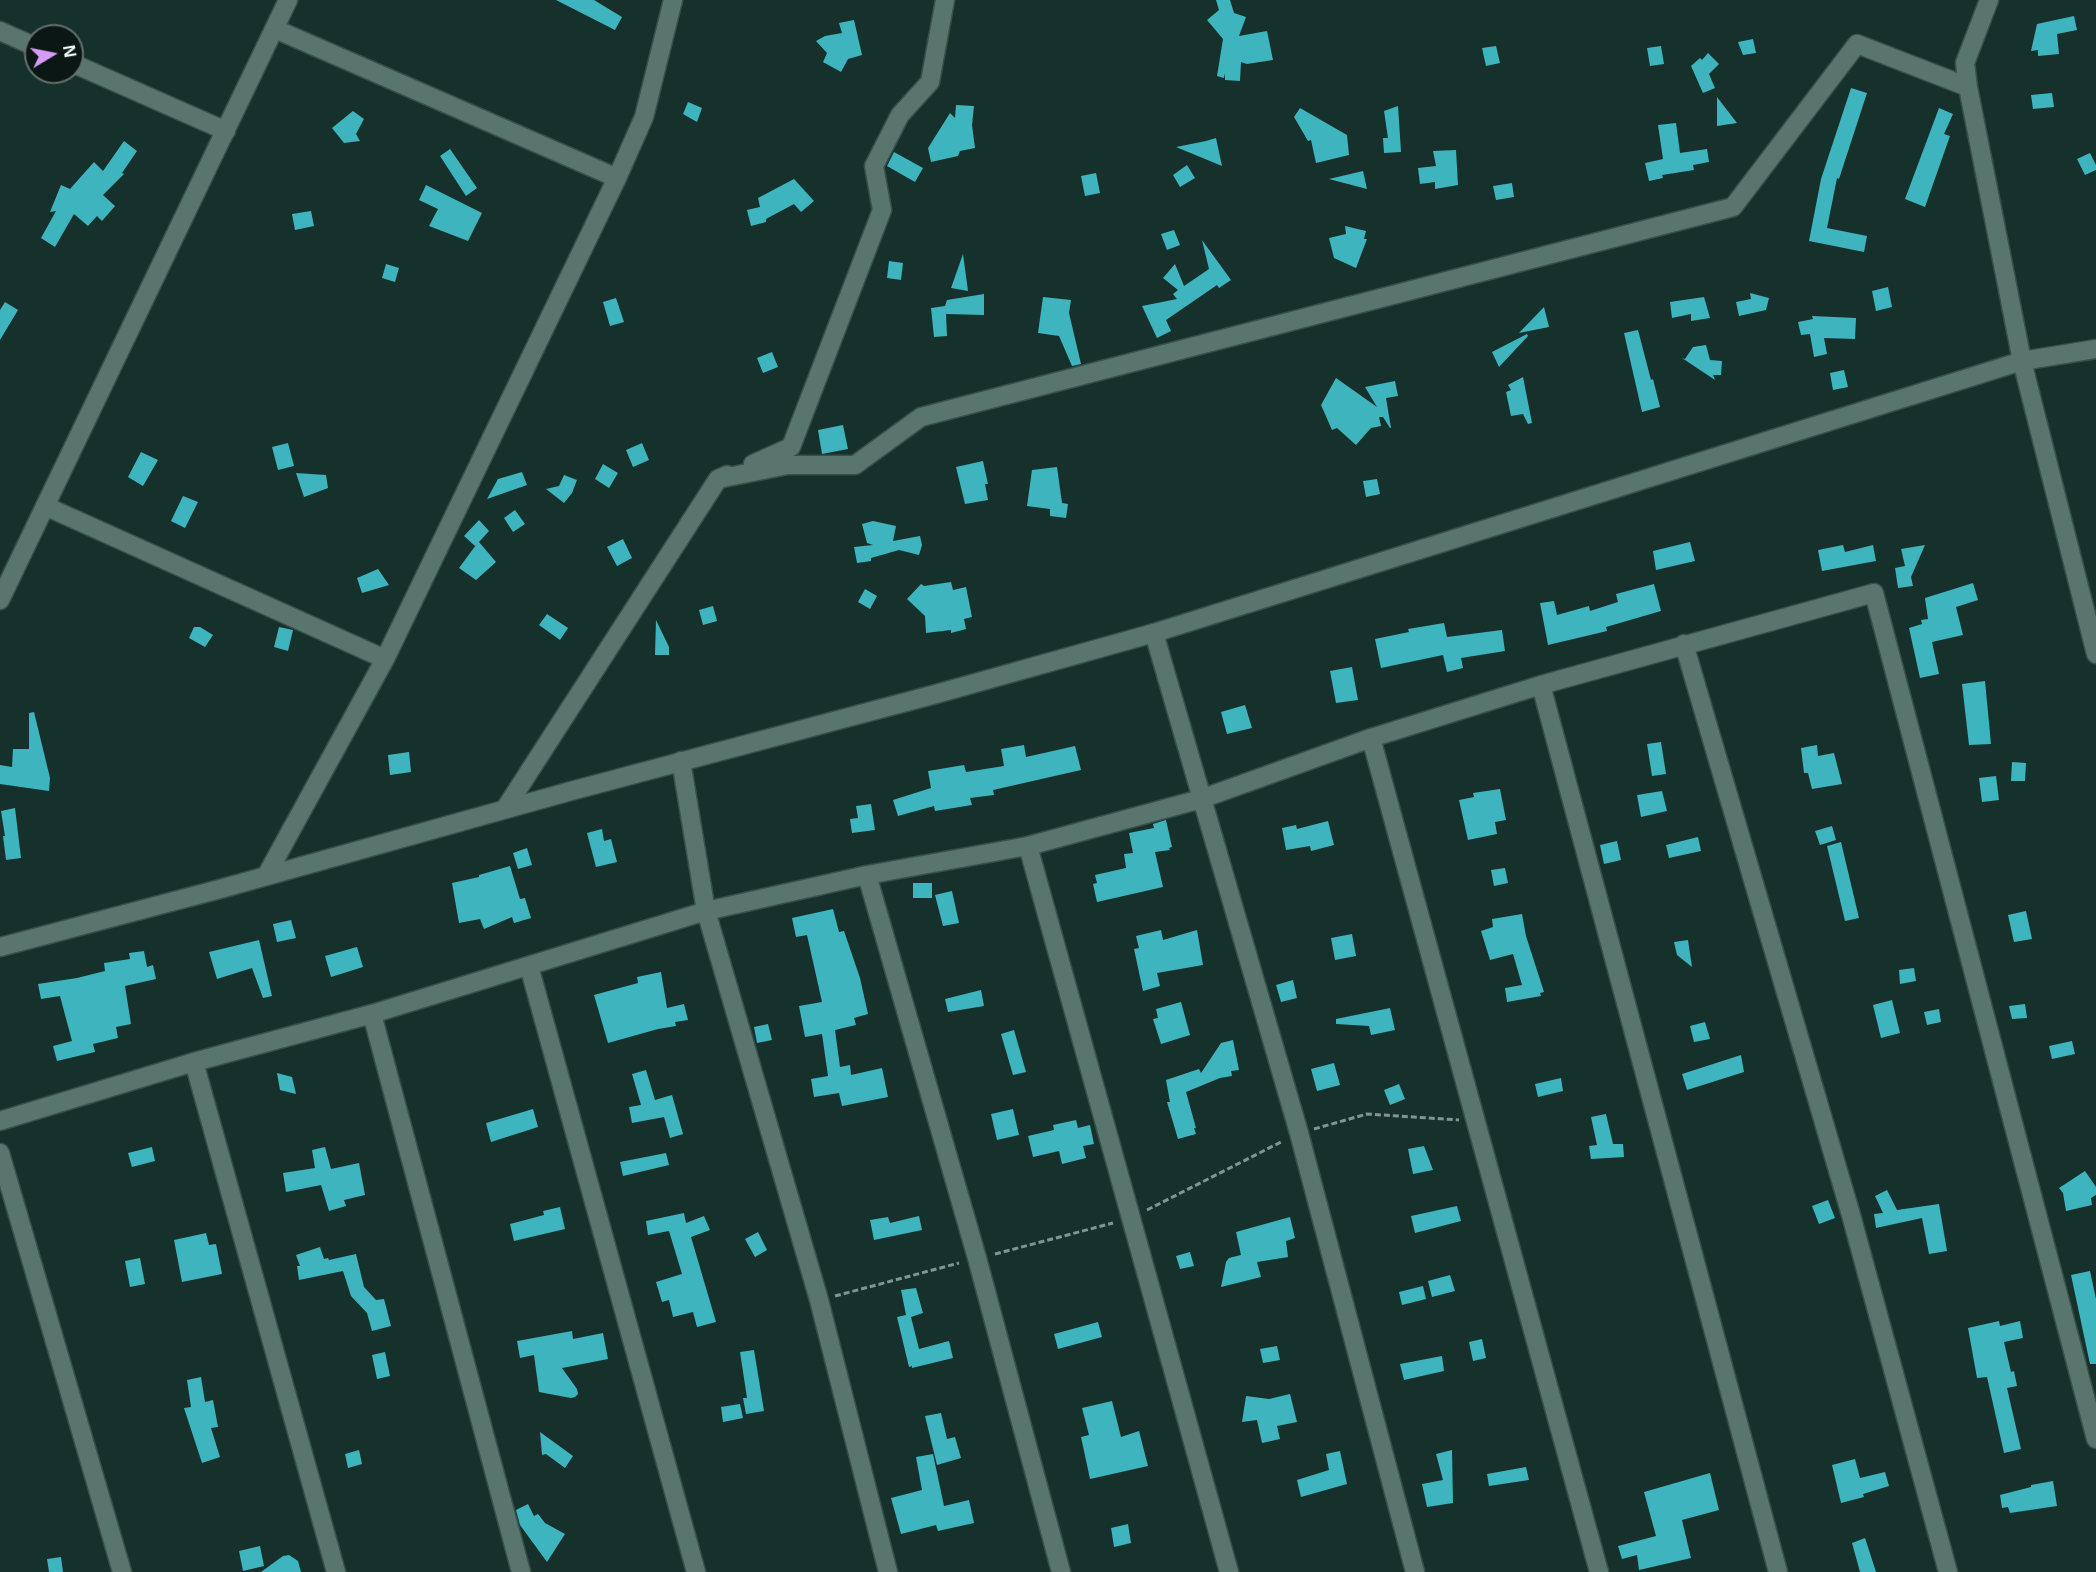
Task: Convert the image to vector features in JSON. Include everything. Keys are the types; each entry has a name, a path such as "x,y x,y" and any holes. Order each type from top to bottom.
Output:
{"street":[{"path":"0,600 288,0"},
{"path":"266,876 385,659 617,178 644,117 673,0"},
{"path":"505,809 718,479 791,447 882,210 874,166 900,114 930,82 945,0"},
{"path":"1989,0 1965,63 1968,87 2022,361 2096,654"},
{"path":"275,29 617,178"},
{"path":"0,31 24,42"},
{"path":"718,479 788,465 855,465 921,417 1733,207 1857,44 1968,87"},
{"path":"84,68 226,131"},
{"path":"0,947 1154,633 2022,361 2096,349"},
{"path":"45,506 385,659"},
{"path":"0,1121 194,1062 372,1014 706,911 867,875 1028,846 1201,799 1371,738 1541,685 1874,592 2096,1439"},
{"path":"1154,633 1299,1133 1415,1572"},
{"path":"1684,644 1851,1215 1948,1572"},
{"path":"1541,685 1778,1572"},
{"path":"1371,738 1599,1572"},
{"path":"681,762 706,911 819,1300 888,1572"},
{"path":"1028,846 1229,1572"},
{"path":"867,875 977,1258 1061,1572"},
{"path":"529,966 696,1572"},
{"path":"372,1014 521,1572"},
{"path":"194,1062 336,1572"},
{"path":"0,1153 122,1572"}],"path":[{"path":"819,1300 1131,1218 1299,1133 1367,1114 1475,1120"}],"building":[{"path":"556,0 594,0 622,17 615,30"},
{"path":"1216,0 1230,0 1234,13 1246,17 1239,36 1267,31 1273,60 1247,64 1241,62 1240,81 1225,80 1225,73 1224,78 1217,76 1223,39 1207,20 1219,10"},
{"path":"2074,16 2077,30 2057,34 2059,54 2038,56 2038,50 2031,51 2037,24"},
{"path":"854,20 862,55 848,59 841,72 823,62 827,53 816,41 825,36 842,33 839,23"},
{"path":"1753,39 1756,53 1743,55 1738,42"},
{"path":"1496,46 1500,63 1486,66 1482,48"},
{"path":"1661,46 1664,64 1650,66 1647,48"},
{"path":"1708,53 1719,64 1709,74 1715,88 1703,93 1691,66 1700,58 1702,60"},
{"path":"1851,88 1867,93 1839,179 1837,178 1827,228 1867,236 1864,252 1809,241 1821,179"},
{"path":"2052,93 2054,107 2033,109 2031,95"},
{"path":"1717,97 1737,123 1717,126"},
{"path":"688,102 702,108 697,122 683,114"},
{"path":"956,105 974,106 972,125 975,148 960,151 958,156 931,162 928,148 950,113 955,118"},
{"path":"1398,106 1401,152 1384,153 1383,138 1388,138 1384,111"},
{"path":"1300,108 1347,135 1349,155 1316,163 1311,140 1308,141 1294,117"},
{"path":"1939,108 1953,114 1944,134 1950,136 1925,207 1905,199"},
{"path":"353,111 364,119 356,134 360,141 344,143 332,128"},
{"path":"1676,123 1680,153 1707,149 1709,162 1693,165 1694,170 1662,175 1663,178 1649,181 1645,163 1663,159 1658,125"},
{"path":"1216,138 1222,166 1176,147 1206,141"},
{"path":"124,141 137,151 122,173 124,174 103,195 115,206 102,221 97,216 88,226 74,214 55,247 41,238 56,211 50,212 61,185 70,189 94,162 103,171"},
{"path":"450,149 477,188 466,196 440,156"},
{"path":"1456,150 1458,185 1435,189 1435,182 1420,184 1418,168 1436,166 1433,151"},
{"path":"894,152 923,168 915,182 887,166"},
{"path":"2090,153 2096,170 2085,175 2077,159"},
{"path":"1187,165 1195,178 1180,187 1173,175"},
{"path":"1363,171 1367,189 1329,179"},
{"path":"1096,173 1100,193 1085,196 1081,176"},
{"path":"794,179 814,201 801,212 794,204 766,219 766,222 751,226 747,210 760,207 758,198"},
{"path":"1512,183 1514,197 1496,200 1493,186"},
{"path":"426,185 482,213 468,241 429,226 438,209 419,200"},
{"path":"311,211 314,226 295,230 292,214"},
{"path":"1345,226 1366,231 1364,239 1367,239 1356,268 1334,258 1329,238 1346,234"},
{"path":"1174,230 1180,245 1167,250 1161,234"},
{"path":"1202,240 1231,280 1219,288 1217,285 1166,320 1171,331 1157,338 1142,306 1177,299 1173,294 1178,290 1163,278 1175,264 1184,286 1209,269"},
{"path":"963,254 968,291 951,288"},
{"path":"889,261 903,263 901,280 887,278"},
{"path":"386,264 399,268 395,282 382,278"},
{"path":"1888,287 1892,307 1876,311 1872,291"},
{"path":"1750,293 1769,298 1766,310 1739,316 1736,302 1751,299"},
{"path":"984,294 984,315 946,314 947,336 934,337 931,308 945,306 947,300"},
{"path":"1043,297 1071,300 1069,313 1081,364 1072,366 1059,336 1038,333"},
{"path":"1704,297 1710,318 1691,321 1691,314 1672,318 1670,302"},
{"path":"616,298 624,322 610,326 603,302"},
{"path":"5,302 18,310 0,340 0,310"},
{"path":"1544,307 1549,327 1519,333"},
{"path":"1812,316 1856,318 1855,339 1824,338 1827,354 1814,357 1810,334 1801,335 1798,322 1813,319"},
{"path":"1638,330 1660,407 1642,412 1624,333"},
{"path":"1527,334 1528,336 1499,367 1492,352"},
{"path":"1706,345 1710,360 1722,361 1721,375 1713,375 1715,380 1682,358 1685,359 1693,347"},
{"path":"772,352 778,367 763,373 757,358"},
{"path":"1844,370 1848,387 1833,390 1830,373"},
{"path":"1523,377 1532,423 1528,424 1523,414 1511,416 1506,392 1511,390 1508,385"},
{"path":"1336,378 1377,407 1365,387 1395,381 1398,396 1386,398 1391,428 1383,417 1379,417 1381,426 1371,428 1356,445 1337,428 1332,430 1321,405"},
{"path":"843,425 848,449 822,454 818,430"},
{"path":"288,443 294,466 278,470 272,447"},
{"path":"642,443 649,460 633,467 626,450"},
{"path":"141,452 158,460 143,486 128,477"},
{"path":"983,461 988,484 985,484 988,500 965,504 956,467"},
{"path":"603,464 618,473 609,488 595,479"},
{"path":"1057,467 1062,503 1068,504 1066,518 1050,516 1050,509 1027,506 1032,470"},
{"path":"522,472 527,485 487,499 498,479"},
{"path":"296,473 326,475 328,488 304,497"},
{"path":"564,475 577,480 572,493 564,503 546,489 559,486"},
{"path":"1377,479 1380,494 1366,497 1363,481"},
{"path":"183,496 198,502 185,528 171,521"},
{"path":"515,510 525,524 513,532 504,518"},
{"path":"479,520 489,531 479,542 496,562 476,580 459,568 476,545 464,536"},
{"path":"873,521 896,526 893,541 920,536 922,545 919,555 899,550 871,558 871,561 857,563 854,547 873,545 867,543 862,524"},
{"path":"623,539 632,558 617,566 607,547"},
{"path":"1690,542 1695,561 1656,570 1653,551"},
{"path":"1843,545 1845,552 1873,545 1876,561 1822,571 1818,550"},
{"path":"1925,545 1911,577 1913,586 1898,588 1895,568 1905,566 1901,549"},
{"path":"378,569 389,585 362,593 357,578"},
{"path":"951,582 953,590 966,587 972,617 964,619 966,629 951,633 951,630 926,633 925,616 907,599 921,584 924,586"},
{"path":"1973,583 1978,600 1956,607 1963,635 1932,642 1939,674 1920,678 1909,628 1922,624 1921,620 1928,619 1925,598"},
{"path":"1654,584 1661,611 1606,627 1607,631 1548,645 1540,603 1554,601 1557,615 1589,606 1590,611 1618,602 1616,594"},
{"path":"865,589 877,596 870,609 858,602"},
{"path":"713,606 717,621 703,625 699,610"},
{"path":"547,614 568,628 560,640 539,625"},
{"path":"656,620 669,647 669,655 655,655"},
{"path":"1444,623 1447,637 1502,630 1505,651 1461,658 1463,668 1447,672 1443,655 1381,668 1375,639 1409,632 1408,629"},
{"path":"194,627 200,627 213,635 205,647 189,638"},
{"path":"279,627 293,630 288,651 274,647"},
{"path":"1352,667 1358,700 1336,703 1330,671"},
{"path":"1985,681 1991,744 1969,745 1962,684"},
{"path":"1245,705 1252,728 1227,734 1221,712"},
{"path":"34,712 50,778 49,791 0,784 0,765 12,767 13,749 29,749 29,713"},
{"path":"1661,742 1666,774 1652,776 1647,744"},
{"path":"1024,745 1026,757 1075,746 1081,770 993,790 994,795 970,798 972,805 935,811 934,806 898,816 893,800 931,788 928,771 964,765 966,772 1004,766 1001,749"},
{"path":"1817,745 1818,756 1834,753 1842,784 1812,789 1808,773 1804,773 1801,748"},
{"path":"409,752 411,772 390,775 388,755"},
{"path":"2012,762 2026,763 2025,781 2011,781"},
{"path":"1996,776 1999,800 1982,802 1979,778"},
{"path":"1500,789 1506,820 1495,822 1497,834 1468,840 1459,800 1474,797 1473,793"},
{"path":"1662,791 1667,811 1641,817 1637,795"},
{"path":"871,804 875,830 852,833 850,819 858,818 856,806"},
{"path":"15,808 21,858 6,860 1,811"},
{"path":"1166,820 1172,847 1169,848 1170,850 1155,852 1163,887 1097,902 1093,884 1097,883 1095,875 1126,868 1124,854 1133,853 1129,833 1154,828 1153,824"},
{"path":"1328,821 1334,845 1311,851 1310,846 1286,850 1282,828 1296,825 1297,829"},
{"path":"1832,826 1836,840 1820,845 1815,831"},
{"path":"602,829 604,841 611,839 617,862 596,867 587,833"},
{"path":"1698,837 1701,851 1669,858 1666,845"},
{"path":"1617,841 1621,860 1604,864 1600,845"},
{"path":"1841,842 1859,918 1845,921 1827,846"},
{"path":"527,848 532,865 518,869 513,853"},
{"path":"510,866 520,899 525,898 531,918 514,923 512,917 484,929 480,919 459,923 452,883 479,877 479,875"},
{"path":"1505,868 1508,883 1494,886 1491,870"},
{"path":"913,883 932,883 932,898 913,898"},
{"path":"952,891 959,923 943,926 935,895"},
{"path":"833,909 839,932 844,931 860,978 868,1014 854,1018 856,1025 835,1030 840,1067 850,1065 851,1075 882,1068 888,1097 842,1106 839,1093 814,1097 811,1079 828,1076 822,1034 805,1037 799,1006 822,1002 807,935 796,937 792,918"},
{"path":"2026,911 2032,939 2014,942 2008,915"},
{"path":"1522,914 1526,936 1544,992 1540,993 1541,996 1507,1002 1505,988 1522,985 1513,954 1490,960 1481,931 1493,927 1492,919"},
{"path":"291,920 296,938 277,942 273,924"},
{"path":"1161,930 1163,940 1197,930 1203,965 1157,973 1160,986 1143,991 1134,949 1139,948 1136,936"},
{"path":"1352,934 1356,956 1335,960 1331,938"},
{"path":"259,940 272,996 263,998 252,968 217,979 209,952"},
{"path":"1688,940 1692,967 1677,955 1674,942"},
{"path":"357,947 363,967 331,977 325,956"},
{"path":"144,951 147,967 153,965 156,979 125,986 131,1024 116,1027 118,1038 93,1044 95,1052 57,1061 53,1046 72,1041 60,996 41,999 38,984 105,971 104,963 130,959 129,953"},
{"path":"1914,968 1916,981 1900,984 1899,970"},
{"path":"661,972 667,1008 684,1004 688,1020 675,1022 676,1026 608,1043 594,995 638,983 637,977"},
{"path":"1293,980 1297,998 1281,1002 1276,985"},
{"path":"981,990 984,1006 948,1012 945,999"},
{"path":"1892,1000 1900,1033 1881,1038 1873,1005"},
{"path":"1181,1002 1190,1035 1161,1044 1153,1019 1158,1018 1156,1009"},
{"path":"2025,1004 2027,1018 2012,1019 2009,1006"},
{"path":"1390,1008 1395,1030 1371,1035 1369,1026 1336,1024 1336,1019"},
{"path":"1939,1009 1941,1022 1927,1025 1924,1012"},
{"path":"1705,1022 1710,1039 1694,1042 1690,1026"},
{"path":"768,1024 772,1040 757,1043 754,1027"},
{"path":"1014,1030 1026,1072 1013,1075 1001,1034"},
{"path":"1233,1040 1239,1070 1231,1071 1232,1076 1220,1078 1186,1092 1196,1134 1178,1139 1167,1102 1170,1102 1166,1080 1199,1069 1201,1073 1221,1043"},
{"path":"2072,1041 2075,1054 2052,1059 2049,1046"},
{"path":"1741,1055 1744,1072 1687,1090 1682,1074"},
{"path":"1334,1063 1340,1085 1317,1091 1311,1069"},
{"path":"646,1070 655,1100 672,1095 683,1134 670,1138 664,1117 632,1123 629,1107 641,1105 632,1074"},
{"path":"277,1073 292,1077 296,1094 280,1090"},
{"path":"1561,1078 1563,1091 1538,1097 1535,1084"},
{"path":"1399,1084 1405,1099 1390,1105 1384,1090"},
{"path":"533,1109 538,1127 491,1142 486,1123"},
{"path":"1013,1109 1019,1135 997,1140 991,1114"},
{"path":"1606,1114 1613,1144 1623,1144 1624,1157 1591,1159 1589,1146 1597,1145 1591,1117"},
{"path":"1076,1120 1078,1128 1090,1125 1094,1144 1083,1146 1086,1158 1062,1164 1059,1151 1033,1157 1028,1136 1054,1130 1053,1125"},
{"path":"1424,1146 1433,1170 1413,1174 1408,1149"},
{"path":"152,1147 155,1161 132,1167 128,1153"},
{"path":"325,1147 331,1169 359,1163 365,1195 344,1200 346,1206 329,1211 321,1185 286,1192 283,1173 315,1168 312,1150"},
{"path":"666,1153 669,1165 623,1176 620,1162"},
{"path":"2085,1171 2096,1187 2096,1195 2091,1198 2092,1205 2066,1211 2063,1193 2059,1188"},
{"path":"1887,1190 1897,1210 1939,1204 1947,1251 1929,1254 1922,1218 1876,1228 1874,1214 1883,1213 1875,1196"},
{"path":"1828,1200 1835,1218 1819,1224 1812,1206"},
{"path":"1457,1206 1461,1221 1415,1233 1411,1216"},
{"path":"560,1207 565,1229 514,1241 510,1224 544,1215 543,1211"},
{"path":"684,1213 686,1223 704,1216 710,1230 691,1237 716,1322 697,1327 693,1312 673,1317 669,1300 662,1302 656,1282 682,1274 669,1231 648,1235 646,1221"},
{"path":"919,1216 922,1230 874,1240 870,1220 888,1217 890,1223"},
{"path":"1290,1217 1295,1238 1286,1241 1288,1257 1257,1262 1261,1277 1221,1287 1226,1262 1229,1258 1241,1255 1236,1232"},
{"path":"758,1232 767,1250 755,1257 745,1239"},
{"path":"206,1233 209,1245 216,1244 222,1274 182,1282 174,1240"},
{"path":"320,1247 324,1259 329,1260 356,1254 364,1287 376,1300 384,1299 391,1326 372,1331 367,1313 351,1296 343,1271 299,1280 297,1266 300,1266 296,1255"},
{"path":"1190,1252 1194,1266 1180,1269 1176,1256"},
{"path":"140,1258 145,1284 130,1287 125,1261"},
{"path":"2090,1271 2096,1299 2096,1364 2090,1364 2071,1275"},
{"path":"1450,1275 1455,1291 1432,1297 1428,1281"},
{"path":"1423,1286 1426,1299 1402,1305 1399,1292"},
{"path":"916,1288 923,1313 911,1317 919,1349 949,1341 953,1358 912,1368 912,1366 909,1367 897,1317 906,1315 901,1290"},
{"path":"1999,1321 2000,1326 2020,1321 2023,1338 2004,1342 2017,1386 2007,1388 2021,1449 2004,1453 1987,1377 1977,1378 1968,1328"},
{"path":"1098,1322 1102,1337 1058,1349 1054,1334"},
{"path":"572,1331 573,1339 603,1333 608,1359 562,1368 577,1389 578,1394 575,1397 539,1392 534,1355 520,1358 517,1341"},
{"path":"1482,1339 1486,1358 1473,1361 1469,1342"},
{"path":"1277,1346 1280,1360 1263,1363 1260,1349"},
{"path":"754,1350 764,1411 746,1414 743,1398 747,1398 740,1352"},
{"path":"385,1352 390,1376 377,1379 372,1355"},
{"path":"1442,1356 1444,1371 1404,1380 1400,1364"},
{"path":"201,1377 205,1402 213,1400 218,1427 211,1428 220,1457 202,1463 184,1408 191,1407 187,1380"},
{"path":"1290,1394 1297,1422 1277,1426 1280,1439 1262,1443 1257,1420 1242,1422 1246,1396 1269,1399"},
{"path":"1112,1401 1121,1437 1139,1431 1148,1466 1090,1479 1081,1437 1089,1435 1082,1408"},
{"path":"740,1404 743,1418 723,1422 721,1407"},
{"path":"941,1413 947,1439 955,1437 961,1458 937,1465 925,1416"},
{"path":"540,1432 573,1456 565,1468 546,1454 542,1455"},
{"path":"359,1450 362,1464 348,1468 345,1454"},
{"path":"1452,1450 1453,1503 1427,1507 1422,1484 1443,1480 1436,1454"},
{"path":"1340,1451 1347,1484 1301,1497 1297,1480 1329,1470 1326,1454"},
{"path":"933,1454 944,1506 969,1500 974,1523 938,1531 936,1525 901,1534 891,1498 922,1490 916,1457"},
{"path":"1855,1459 1860,1478 1885,1472 1889,1486 1863,1494 1864,1497 1841,1503 1832,1465"},
{"path":"1526,1467 1529,1480 1489,1486 1487,1474"},
{"path":"1710,1473 1719,1510 1682,1520 1691,1558 1639,1570 1637,1555 1622,1559 1618,1546 1656,1536 1644,1492"},
{"path":"2053,1481 2057,1506 2010,1513 2008,1507 2002,1508 2000,1495"},
{"path":"528,1504 534,1516 538,1514 545,1523 565,1534 547,1562 520,1525 516,1510"},
{"path":"1128,1524 1131,1543 1114,1547 1111,1528"},
{"path":"1865,1538 1876,1572 1860,1572 1852,1543"},
{"path":"260,1546 264,1566 243,1571 239,1551"},
{"path":"289,1555 298,1561 301,1572 261,1572 283,1556"},
{"path":"61,1557 63,1572 49,1572 47,1559"}]}
